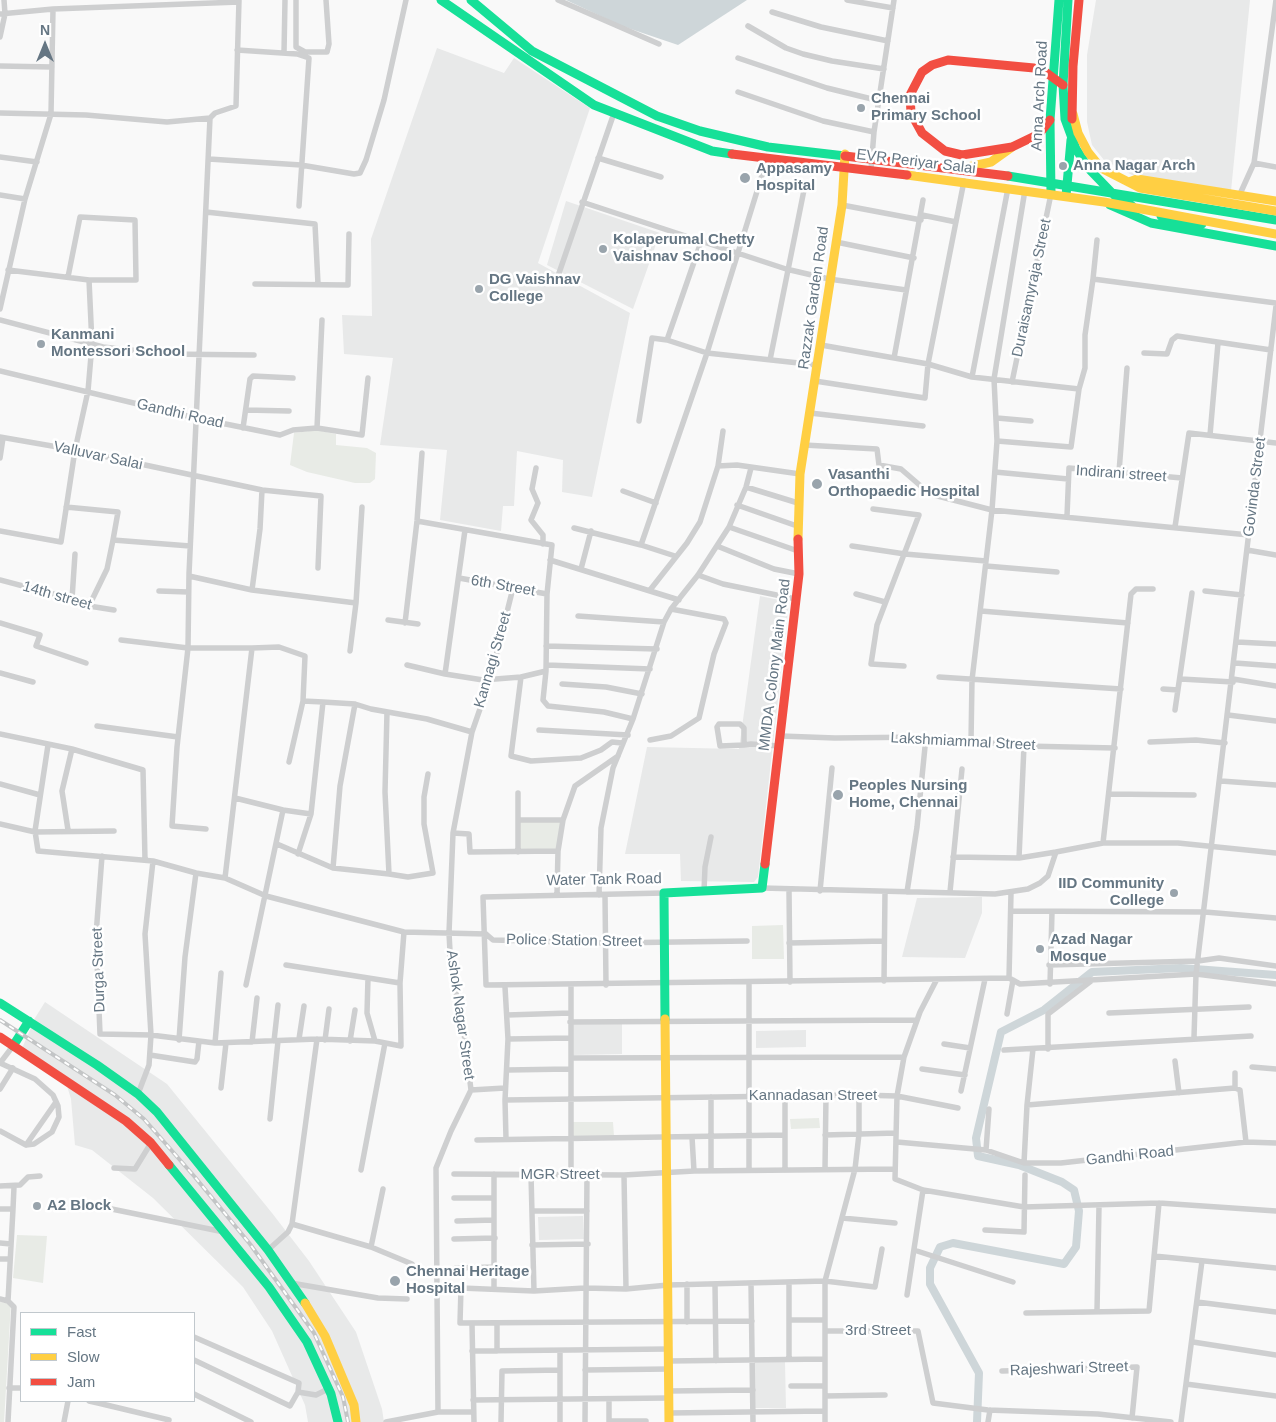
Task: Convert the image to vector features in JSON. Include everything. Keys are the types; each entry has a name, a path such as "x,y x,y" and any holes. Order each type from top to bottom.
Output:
{"main road":[{"name":"EVR Periyar Salai","path":"441,0 594,106 712,151 767,159 871,169 1026,190 1104,202 1276,234"},
{"name":"EVR Periyar Salai","path":"471,0 532,51 657,116 700,131 768,147 845,154 1051,181 1276,220"},
{"name":"Anna Arch Road","path":"1051,194 1051,91 1059,0"},
{"path":"1068,0 1067,38 1062,85 1065,119 1076,149 1089,170 1115,196 1147,214 1276,238"},
{"name":"Anna Arch Road","path":"1066,196 1073,114 1073,66 1079,0"},
{"path":"1012,147 970,155 953,154 931,142 922,133 911,113 910,102 913,86 922,72 932,65 948,60 961,60 1034,68 1056,78 1062,85"},
{"path":"1053,64 1073,66"},
{"path":"1051,91 1073,91"},
{"name":"Anna Arch Road","path":"1073,114 1078,133 1096,162 1101,168 1129,182 1144,189 1276,211"},
{"path":"960,169 991,162 1012,147 1039,134 1050,120"},
{"name":"Razzak Garden Road","path":"804,445 816,381 842,205 845,154"},
{"path":"1129,182 1137,179 1276,201"},
{"path":"1127,194 1144,189"},
{"path":"1104,202 1151,223 1276,246"},
{"name":"MMDA Colony Main Road","path":"762,888 799,574 797,526 804,445"},
{"name":"Water Tank Road","path":"664,893 762,888"},
{"path":"664,893 669,1417"},
{"path":"0,1003 138,1094 157,1112 268,1250 325,1336 354,1404 356,1422"},
{"path":"12,1046 29,1021"},
{"path":"0,1037 126,1121 150,1143 269,1287 307,1342 328,1390 338,1422"}],"street":[{"path":"0,37 4,0"},
{"path":"284,53 285,0"},
{"path":"296,0 296,47 305,52 327,52 329,44 326,0"},
{"path":"209,159 301,165 354,174 362,171 384,100 406,0"},
{"path":"558,0 659,44"},
{"path":"847,0 893,8"},
{"path":"871,169 874,132 894,0"},
{"path":"1240,194 1254,163 1276,0"},
{"path":"0,113 86,115 166,122 210,118 215,113 236,106 239,1 53,9 3,14"},
{"path":"0,309 1,295 25,200 51,114 53,9"},
{"path":"772,12 821,27 888,42"},
{"path":"748,26 786,48 803,54 832,61 884,69"},
{"path":"237,50 284,53 309,58 299,206"},
{"path":"738,58 827,88 880,101"},
{"path":"0,66 52,67"},
{"path":"738,92 823,121 874,132"},
{"path":"558,276 614,113"},
{"path":"206,829 172,826 178,737 188,648 188,592 195,477 210,118"},
{"path":"0,157 37,162"},
{"path":"598,158 661,177"},
{"path":"641,544 707,353 767,159"},
{"path":"1254,163 1276,167"},
{"path":"816,381 924,398 928,364 964,181"},
{"path":"972,377 1008,188"},
{"path":"770,360 786,269 804,190"},
{"path":"971,742 972,680 992,510 997,441 994,379 1026,190"},
{"name":"Duraisamyraja Street","path":"1012,382 1051,194"},
{"path":"0,195 25,200"},
{"path":"894,358 906,290 914,258 923,200"},
{"path":"582,202 786,269 830,279 906,290"},
{"path":"842,205 956,222"},
{"path":"206,212 315,224 318,284"},
{"path":"8,270 89,280 136,280 135,220 80,216 68,277"},
{"path":"254,284 349,285 349,234"},
{"path":"997,441 1071,447 1079,389 1085,368 1085,335 1097,240"},
{"path":"667,340 701,242"},
{"path":"836,242 914,258"},
{"path":"1093,279 1276,304"},
{"path":"0,532 61,542 75,450 88,392 92,344 89,280"},
{"name":"Govinda Street","path":"1194,1038 1196,974 1221,781 1276,304"},
{"path":"0,320 92,344 166,354 254,355"},
{"path":"317,428 322,320"},
{"path":"1144,353 1167,354 1172,340 1177,336 1271,350"},
{"path":"639,421 652,338 667,340 707,353 818,364"},
{"path":"1210,435 1218,343"},
{"path":"821,345 928,364 972,377 1079,389"},
{"path":"1119,472 1127,368"},
{"name":"Gandhi Road","path":"0,371 196,418 280,435 293,430 317,428 362,435 368,378"},
{"path":"243,428 250,379 253,376 293,378"},
{"path":"246,410 289,411"},
{"path":"810,413 923,426"},
{"path":"997,418 1031,422"},
{"path":"650,590 687,543 700,522 718,466 723,431"},
{"path":"1175,527 1189,433 1276,443"},
{"path":"0,458 2,437"},
{"name":"Valluvar Salai","path":"2,437 75,450 262,490 321,496 318,568"},
{"path":"804,445 877,449 879,466 901,469 930,494 992,510 1249,535"},
{"path":"405,623 417,522 422,453"},
{"path":"718,466 737,465 800,474"},
{"path":"536,468 532,488 538,504 531,520 543,535 543,544"},
{"path":"606,985 601,828 613,768 622,743 628,735 657,649 664,622 671,609 698,575 729,527 746,487 751,468"},
{"name":"Indirani street","path":"1067,516 1069,468 1182,478"},
{"name":"Indirani street","path":"995,472 1068,479"},
{"path":"746,487 798,503"},
{"path":"252,590 260,528 262,490"},
{"path":"623,491 656,503"},
{"path":"737,505 797,526"},
{"path":"66,506 118,512 107,569 89,606"},
{"path":"350,651 356,603 362,507"},
{"path":"873,509 919,515 877,625 872,664 904,666"},
{"path":"417,522 552,546 547,594 546,668 543,700 548,706 604,712 633,719"},
{"path":"729,527 798,551"},
{"path":"574,528 641,544 675,556"},
{"path":"444,674 465,530"},
{"path":"580,569 591,531"},
{"path":"113,540 190,546"},
{"path":"717,546 774,569 799,574"},
{"path":"852,546 1058,572"},
{"path":"1248,550 1276,554"},
{"path":"72,599 75,554"},
{"path":"550,560 679,600"},
{"path":"698,575 723,584 796,599"},
{"path":"189,576 252,590 356,603"},
{"name":"6th Street","path":"459,578 547,594"},
{"name":"14th street","path":"0,580 72,599 89,606 114,610"},
{"name":"Kannagi Street","path":"472,732 490,680 513,588"},
{"path":"159,590 188,592"},
{"path":"1102,843 1133,590 1152,590"},
{"path":"1205,590 1242,595"},
{"path":"1176,710 1192,592"},
{"path":"856,594 885,602"},
{"path":"650,740 671,736 699,718 714,654 726,623 724,619 671,609"},
{"path":"981,611 1128,623"},
{"path":"578,616 664,622"},
{"path":"388,620 418,624"},
{"path":"0,623 40,635 36,646 86,663"},
{"path":"121,640 188,648 279,647 305,656 303,701 289,762"},
{"path":"1237,642 1276,644"},
{"path":"546,646 657,649"},
{"path":"225,878 252,648"},
{"path":"1235,663 1276,666"},
{"path":"407,665 444,674 490,680 521,677 546,668 650,669"},
{"path":"0,673 32,682"},
{"path":"521,677 511,756 531,761 580,758 612,742 622,743"},
{"path":"939,677 1121,689"},
{"path":"1181,679 1233,680 1276,686"},
{"path":"562,684 642,694"},
{"path":"1163,689 1178,690"},
{"path":"303,701 355,704 427,719 472,732"},
{"path":"298,854 311,814 323,702"},
{"path":"333,868 340,786 355,704"},
{"path":"387,712 385,792 389,874"},
{"path":"1228,715 1276,721"},
{"path":"744,745 744,728 736,722 719,724 717,727 720,746 779,746"},
{"path":"97,726 178,737"},
{"path":"539,730 628,735"},
{"name":"Ashok Nagar Street","path":"438,1412 436,1168 451,1130 471,1090 463,1025 451,970 448,933 454,833 472,732"},
{"path":"0,734 72,749 143,770 145,860"},
{"name":"Lakshmiammal Street","path":"781,736 835,738 926,737 1024,746 1115,748"},
{"path":"907,892 918,827 926,737"},
{"path":"1150,742 1196,740 1224,743"},
{"path":"35,832 48,745"},
{"path":"1019,858 1024,746"},
{"path":"68,830 62,791 72,749"},
{"path":"557,894 558,851 563,820 575,786 618,756"},
{"path":"820,891 832,768"},
{"path":"950,892 962,769"},
{"path":"277,844 333,868 408,877 432,873 429,845 424,824 424,796 428,774"},
{"path":"1221,781 1276,785"},
{"path":"0,784 40,795"},
{"path":"518,792 518,852"},
{"path":"1109,794 1194,795"},
{"path":"235,798 283,810 311,814"},
{"path":"246,986 283,810"},
{"path":"518,820 563,820"},
{"path":"0,824 35,832 68,830 114,831"},
{"name":"Police Station Street","path":"35,832 38,851 153,861 196,873 225,878 266,896 404,932 486,934 493,940 606,943 747,941"},
{"path":"454,833 469,834 470,852 558,851"},
{"path":"704,891 705,867 711,837"},
{"path":"953,857 1019,858 1102,843 1178,843 1276,853"},
{"path":"762,888 820,891 1011,893 1028,889 1048,876 1056,852"},
{"name":"Durga Street","path":"102,856 96,934 100,1034 151,1035"},
{"path":"138,1094 149,1065 150,1055 151,1035 145,934 153,861"},
{"path":"179,1040 185,957 196,873"},
{"path":"789,890 790,982"},
{"path":"884,981 885,892"},
{"name":"Water Tank Road","path":"486,934 483,897 664,893"},
{"path":"1007,1014 1011,979 1011,893"},
{"path":"1011,911 1204,912 1276,918"},
{"path":"1050,984 1049,965 1052,912"},
{"path":"151,1035 215,1043 317,1039 375,1041 401,1046 400,983 404,932"},
{"path":"486,934 486,985 506,987 938,979 1011,979 1020,984 1050,984 1196,974 1276,984"},
{"path":"789,943 884,941"},
{"path":"1049,965 1198,961 1218,958 1276,966"},
{"path":"286,965 400,983"},
{"path":"215,1043 220,974"},
{"path":"368,978 367,1013 375,1041"},
{"path":"938,979 917,1020 904,1057 897,1096 895,1179 923,1190 1024,1207 1159,1203 1276,1211"},
{"path":"961,1091 985,979"},
{"path":"1048,1049 1048,1014 1091,981"},
{"path":"749,1170 750,982"},
{"path":"570,985 572,1058 570,1069 571,1175"},
{"path":"506,987 508,1039 505,1088 506,1140"},
{"path":"252,1042 257,998"},
{"path":"270,1119 278,1005"},
{"path":"299,1039 304,1006"},
{"path":"1109,1013 1249,1007"},
{"path":"325,1040 329,1009"},
{"path":"350,1041 355,1010"},
{"path":"507,1015 570,1013"},
{"path":"570,1022 917,1020"},
{"path":"1004,1050 1251,1036"},
{"path":"508,1039 571,1038"},
{"path":"268,1250 288,1232 292,1224 317,1039"},
{"path":"150,1055 195,1062 197,1060 199,1041"},
{"path":"221,1088 226,1043"},
{"path":"361,1170 385,1043"},
{"path":"944,1044 970,1048"},
{"path":"0,1131 26,1145 41,1141 52,1132 59,1117 53,1095 35,1079 0,1063 12,1046"},
{"path":"1024,1163 1027,1105 1033,1049"},
{"path":"572,1058 904,1057"},
{"path":"1175,1061 1179,1093"},
{"path":"1252,1066 1276,1069"},
{"path":"0,1089 13,1068"},
{"path":"507,1070 570,1069"},
{"path":"922,1069 965,1075"},
{"path":"1235,1073 1235,1088"},
{"path":"471,1090 505,1088"},
{"path":"1027,1105 1235,1088 1240,1090 1246,1142"},
{"path":"825,1169 826,1095"},
{"path":"825,1422 825,1281 855,1168 859,1134 859,1095"},
{"name":"Kannadasan Street","path":"505,1100 859,1095 897,1096 958,1108"},
{"path":"785,1170 786,1096"},
{"path":"711,1097 711,1172"},
{"path":"26,1145 56,1102"},
{"path":"986,1150 989,1109"},
{"path":"825,1134 896,1133"},
{"path":"477,1140 785,1135"},
{"path":"692,1137 694,1172"},
{"name":"Gandhi Road","path":"897,1142 986,1150 1024,1163 1061,1163 1246,1142 1276,1144"},
{"path":"114,1168 135,1169 150,1143"},
{"name":"MGR Street","path":"454,1174 624,1175 749,1170 895,1169"},
{"path":"494,1174 494,1288"},
{"path":"531,1175 534,1291"},
{"path":"585,1422 585,1288 588,1244 586,1175"},
{"path":"624,1175 626,1289"},
{"path":"985,1230 1024,1232 1025,1175"},
{"path":"0,1186 14,1187 20,1185 28,1177 40,1176"},
{"path":"8,1301 14,1187"},
{"path":"371,1248 383,1189"},
{"path":"907,1295 923,1190"},
{"path":"454,1198 494,1198"},
{"path":"1026,1313 1149,1311 1159,1203"},
{"path":"97,1206 224,1232"},
{"path":"1097,1311 1099,1206"},
{"path":"0,1209 13,1209"},
{"path":"532,1211 587,1211"},
{"path":"842,1218 895,1223"},
{"path":"457,1221 494,1220"},
{"path":"292,1224 371,1248 412,1264"},
{"path":"454,1239 494,1238"},
{"path":"0,1243 11,1244"},
{"path":"532,1244 588,1244"},
{"path":"752,1321 460,1323 461,1288 534,1291 585,1288 626,1289 668,1284 825,1281 875,1287 882,1249"},
{"path":"914,1250 1013,1282"},
{"path":"1154,1256 1276,1268"},
{"path":"0,1259 10,1260"},
{"path":"1181,1422 1193,1342 1202,1261"},
{"path":"456,1268 494,1267"},
{"path":"789,1282 789,1360"},
{"path":"290,1283 378,1298 407,1299"},
{"path":"751,1283 753,1422"},
{"path":"687,1284 687,1322"},
{"path":"715,1284 716,1361"},
{"path":"0,1299 8,1301 14,1308 8,1422"},
{"path":"1197,1302 1276,1312"},
{"path":"789,1320 825,1320"},
{"path":"472,1324 474,1422"},
{"path":"497,1324 497,1351"},
{"name":"3rd Street","path":"825,1331 918,1331 933,1403 989,1410 1171,1422"},
{"path":"195,1337 299,1383 298,1392 290,1406 195,1360"},
{"path":"1193,1342 1276,1355"},
{"path":"472,1351 669,1350"},
{"path":"560,1351 560,1422"},
{"path":"585,1370 716,1361 825,1359"},
{"name":"Rajeshwari Street","path":"1002,1371 1137,1367 1132,1418"},
{"path":"501,1422 502,1371 560,1370"},
{"path":"1186,1384 1276,1396"},
{"path":"791,1386 825,1386"},
{"path":"9,1388 20,1388"},
{"path":"298,1392 316,1395 328,1390"},
{"path":"473,1400 609,1399 753,1390"},
{"path":"195,1394 251,1422"},
{"path":"825,1396 885,1395"},
{"path":"609,1399 610,1421 646,1421"},
{"path":"64,1422 68,1402"},
{"path":"98,1402 169,1420"},
{"path":"988,1422 989,1410"},
{"path":"669,1417 753,1412 825,1411"},
{"path":"386,1422 438,1412 473,1412"}],"shaded area":[{"path":"566,0 747,0 678,45 622,26"},
{"path":"1096,0 1250,0 1231,191 1132,175 1104,160 1092,145 1087,122 1087,55"},
{"name":"DG Vaishnav College","path":"437,48 504,73 514,58 590,108 538,263 630,313 592,497 562,492 563,460 517,451 514,506 503,506 501,531 440,520 447,450 380,445 393,358 344,354 342,315 372,316 371,239"},
{"name":"Kolaperumal Chetty Vaishnav School","path":"566,201 660,233 633,309 547,265"},
{"path":"317,430 336,434 336,445 367,448 376,453 375,479 370,483 355,483 307,472 290,465 294,433"},
{"path":"760,596 789,602 758,877 754,882 681,881 680,854 625,854 647,747 739,749"},
{"path":"519,820 561,822 557,850 519,850"},
{"path":"982,897 982,913 965,958 902,957 917,898"},
{"path":"783,925 784,959 752,959 752,926"},
{"path":"45,1002 167,1084 272,1213 309,1261 356,1332 382,1409 384,1422 308,1422 305,1405 272,1331 243,1287 153,1198 92,1150 75,1145 71,1099 67,1086 20,1053 35,1018"},
{"path":"622,1023 622,1054 573,1055 573,1024"},
{"path":"806,1030 806,1047 756,1048 756,1031"},
{"path":"819,1118 820,1128 791,1129 790,1119"},
{"path":"572,1122 613,1122 614,1136 573,1136"},
{"path":"583,1216 584,1239 539,1240 538,1217"},
{"path":"17,1235 47,1236 43,1283 13,1278"},
{"path":"0,1302 11,1303 4,1422 0,1422"},
{"path":"754,1362 785,1362 786,1408 755,1408"}],"waterway":[{"path":"977,1422 979,1373 930,1284 930,1268 940,1247 953,1243 1064,1264 1076,1247 1079,1211 1074,1190 1062,1182 1019,1165 978,1156 976,1138 1001,1032 1044,1010 1092,972 1181,968 1276,975"}],"railway":[{"path":"0,1020 115,1095 144,1119 194,1176 250,1244 314,1333 343,1397 348,1422"}],"traffic: fast":[{"path":"441,0 594,105 712,151 732,154"},
{"path":"471,0 532,51 657,116 700,131 768,147 845,156"},
{"path":"1051,194 1050,120 1059,0"},
{"path":"1068,0 1063,85 1065,119 1076,149 1089,169 1115,196 1132,206"},
{"path":"1066,196 1071,140"},
{"path":"1008,176 1276,220"},
{"path":"1110,205 1151,223 1276,246"},
{"path":"1161,216 1202,224"},
{"path":"665,1019 664,893 762,888 765,864"},
{"path":"0,1003 97,1065 138,1094 157,1112 268,1250 305,1303"},
{"path":"13,1046 29,1021"},
{"path":"169,1165 269,1287 307,1342 331,1394 338,1422"}],"traffic: slow":[{"path":"1073,114 1078,133 1088,152 1101,168 1140,188 1276,211"},
{"path":"968,167 991,162 1012,147"},
{"path":"798,539 800,474 842,205 845,154"},
{"path":"907,175 1104,202 1276,234"},
{"path":"1129,182 1137,179 1276,201"},
{"path":"665,1019 669,1422"},
{"path":"305,1303 325,1336 354,1405 356,1422"}],"traffic: jam":[{"path":"1072,119 1073,66 1079,0"},
{"path":"1050,120 1039,134 1012,147 962,155 945,151 922,133 911,113 910,95 922,72 932,65 948,60 1034,68 1044,71 1063,85"},
{"path":"732,154 907,175"},
{"path":"845,156 1008,176"},
{"path":"765,864 799,574 798,539"},
{"path":"0,1037 126,1121 151,1143 169,1165"}],"place":[{"name":"Chennai Primary School","path":"861,108"},
{"name":"Anna Nagar Arch","path":"1063,166"},
{"name":"Appasamy Hospital","path":"745,178"},
{"name":"Kolaperumal Chetty Vaishnav School","path":"603,249"},
{"name":"DG Vaishnav College","path":"479,289"},
{"name":"Kanmani Montessori School","path":"41,344"},
{"name":"Vasanthi Orthopaedic Hospital","path":"817,484"},
{"name":"Peoples Nursing Home, Chennai","path":"838,795"},
{"name":"IID Community College","path":"1174,893"},
{"name":"Azad Nagar Mosque","path":"1040,949"},
{"name":"A2 Block","path":"37,1206"},
{"name":"Chennai Heritage Hospital","path":"395,1281"}]}
